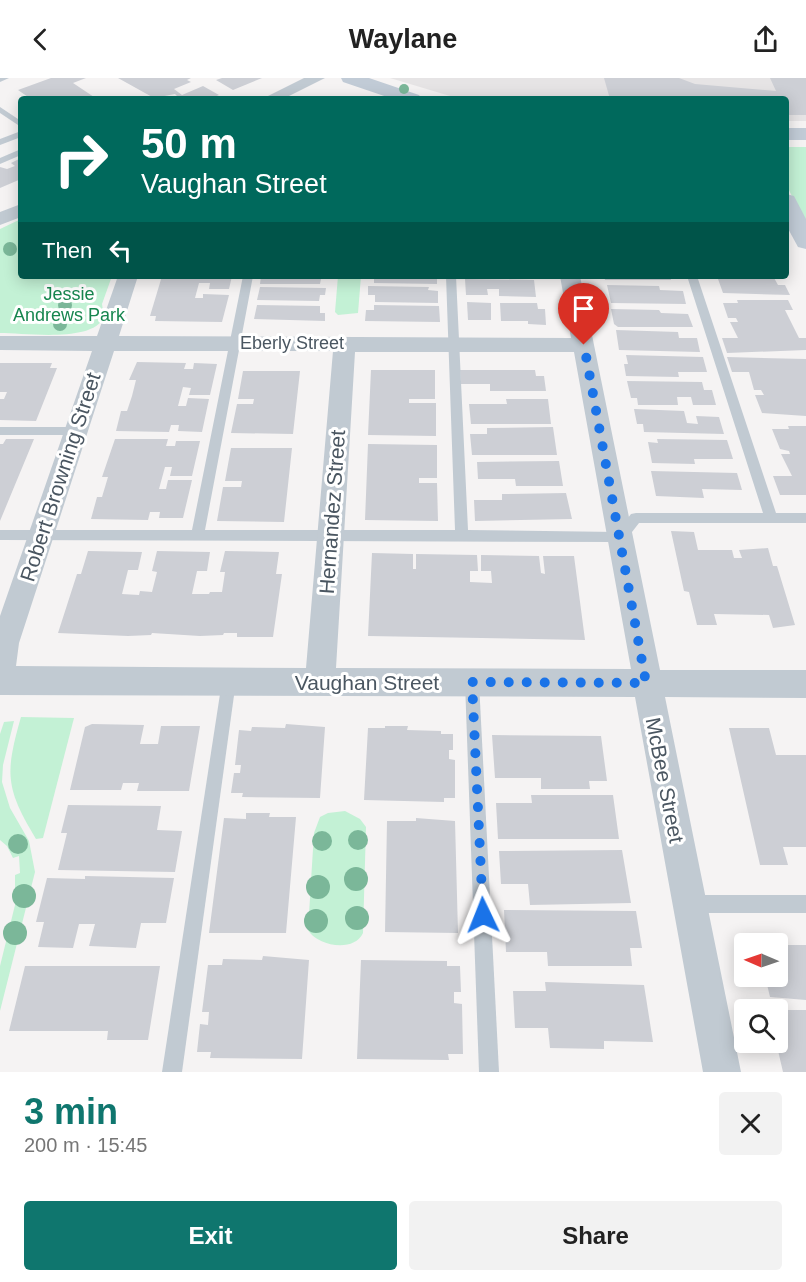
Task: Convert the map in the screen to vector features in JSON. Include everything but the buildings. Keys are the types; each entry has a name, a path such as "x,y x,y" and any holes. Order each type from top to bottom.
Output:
{"street":[{"path":"277,96 317,78"},
{"path":"350,78 403,96"},
{"path":"789,134 806,134"},
{"path":"789,207 806,242"},
{"path":"0,219 18,211"},
{"name":"Robert Browning Street","path":"0,681 5,643 127,279"},
{"name":"McBee Street","path":"571,279 722,1072"},
{"name":"Eberly Street","path":"0,343 584,345"},
{"name":"Hernandez Street","path":"320,681 345,343"},
{"name":"Vaughan Street","path":"0,681 806,684"}],"lane":[{"path":"0,80 5,78"},
{"path":"0,109 18,123"},
{"path":"0,142 18,135"},
{"path":"0,161 18,153"},
{"path":"198,534 247,279"},
{"path":"451,279 462,535"},
{"path":"693,279 771,518"},
{"path":"0,431 75,431"},
{"path":"0,535 620,537 636,518 806,518"},
{"path":"172,1072 229,681"},
{"path":"472,682 489,1072"},
{"path":"690,904 806,904"}],"shaded area":[{"path":"390,78 806,78 806,121 789,121 789,96 450,96"}],"green space":[{"path":"789,147 806,147 806,225 789,190"},
{"name":"Jessie Andrews Park","path":"18,220 18,279 111,279 102,304 104,317 97,325 87,330 57,335 0,333 0,229"},
{"path":"338,279 361,279 358,313 338,315 335,312"},
{"path":"21,717 74,718 43,838 36,839 13,793 12,753"},
{"path":"14,721 3,765 2,782 10,808 29,841 35,872 0,1011 0,966 15,905 15,875 20,873 19,856 13,858 7,846 0,840 0,734 4,722"},
{"path":"345,811 360,819 366,827 363,933 352,943 336,945 319,940 308,930 314,833 320,817 328,813"}],"route":[{"path":"483,915 472,682 646,683 584,345"}]}
